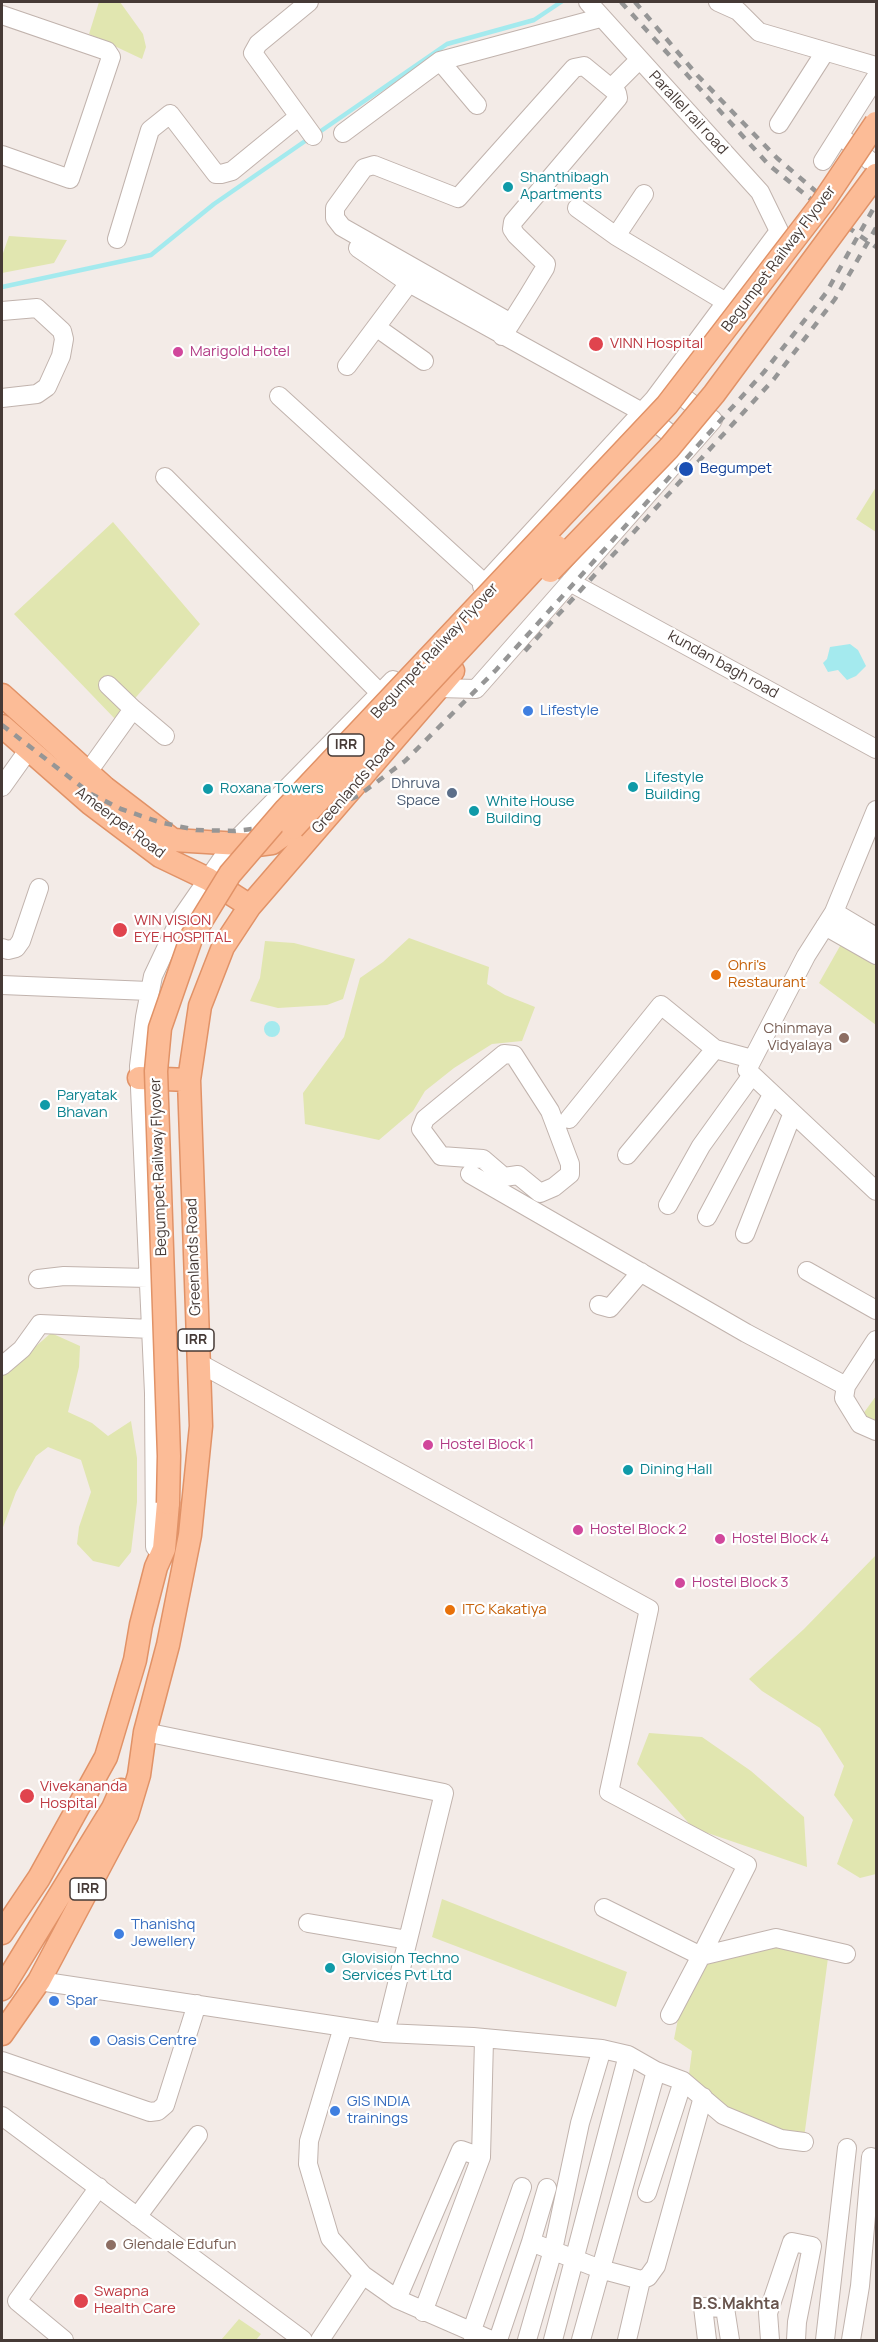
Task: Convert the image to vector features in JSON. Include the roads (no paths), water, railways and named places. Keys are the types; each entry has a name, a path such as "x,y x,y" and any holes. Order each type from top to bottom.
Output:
{"main road":[{"name":"Begumpet Railway Flyover","path":"156,1567 164,1550 168,1503 168,1444 156,1071 160,1028 192,936 230,874 248,852 667,405 779,261 849,166 876,123"},
{"name":"Begumpet Railway Flyover","path":"446,680 669,447 714,394 876,175"},
{"name":"IRR","path":"233,843 257,845 272,843 293,828 679,412 718,360 779,261"},
{"name":"Greenlands Road","path":"2,2034 39,1981 127,1815 139,1775 145,1732 168,1645 190,1535 201,1426 189,1080 200,1006 224,947 250,906 446,680"},
{"name":"Ameerpet Road","path":"2,695 88,772 173,840 233,843"},
{"name":"Ameerpet Road","path":"2,726 91,804 160,855 208,879 250,906"},
{"path":"140,1078 189,1080"},
{"name":"IRR","path":"2,1933 39,1878 106,1757 135,1660 141,1625 156,1567"},
{"name":"IRR","path":"2,1989 113,1808 145,1732"}],"street":[{"path":"309,2 258,44 253,54 313,136"},
{"name":"Parallel rail road","path":"588,2 600,18 760,192 779,231 726,302"},
{"path":"723,2 738,11 759,32 876,66"},
{"path":"2,15 107,51 111,57 70,179 2,155"},
{"path":"343,133 440,61 600,18"},
{"path":"779,124 825,52"},
{"path":"611,88 639,60"},
{"path":"440,61 477,105"},
{"path":"507,329 546,264 516,235 512,229 513,222 616,103 617,93 584,66 574,68 458,198 374,165 364,168 335,208 335,218 342,226 456,301 507,329 642,412 688,448"},
{"path":"823,161 876,77"},
{"path":"117,239 150,130 170,114 216,174 232,171 298,117"},
{"path":"840,135 876,166"},
{"path":"616,236 644,194"},
{"path":"208,879 233,843 380,693 642,412 666,384 726,302 616,236 577,208"},
{"path":"358,248 408,283 456,301"},
{"path":"347,366 408,283"},
{"path":"2,311 37,308 62,331 64,339 61,356 46,387 37,394 2,398"},
{"path":"376,327 424,361"},
{"path":"446,680 476,689 712,420 666,384"},
{"path":"279,396 484,583"},
{"path":"165,477 380,693"},
{"name":"kundan bagh road","path":"570,582 876,749"},
{"path":"108,685 165,736"},
{"path":"88,772 133,709"},
{"path":"2,787 29,749"},
{"path":"668,1205 700,1146 752,1067 806,956 830,919 876,810"},
{"name":"IRR","path":"156,1567 151,1329 140,1046 149,991 169,936 208,879"},
{"path":"2,948 9,950 16,948 21,941 39,888"},
{"path":"830,919 876,937"},
{"path":"830,919 876,955"},
{"path":"2,985 149,991"},
{"path":"569,1119 661,1005 715,1049 752,1067 772,1095 876,1191"},
{"path":"627,1155 715,1049"},
{"path":"504,1054 514,1055 550,1111 570,1164 570,1174 554,1187 540,1193 518,1175 504,1177 483,1160 441,1156 423,1134 422,1124 504,1054"},
{"path":"707,1217 772,1095"},
{"path":"745,1234 792,1115"},
{"path":"483,1160 472,1175 746,1333 846,1386"},
{"path":"807,1271 876,1310"},
{"path":"599,1305 610,1308 640,1272"},
{"path":"38,1279 64,1276 148,1278"},
{"path":"2,1366 22,1349 40,1324 151,1329"},
{"path":"876,1340 846,1386 843,1398 860,1424 876,1431"},
{"path":"197,1362 649,1610 609,1792 747,1865 670,2015"},
{"path":"145,1732 444,1792 385,2033"},
{"path":"604,1908 701,1956 776,1938 846,1954"},
{"path":"308,1923 408,1941"},
{"path":"39,1981 385,2033 602,2049 628,2055 656,2071 683,2081 723,2115 781,2139 804,2142"},
{"path":"2,2061 150,2112 158,2110 165,2105 197,2004"},
{"path":"343,2027 309,2141 308,2164 330,2238 363,2275 397,2299 491,2340"},
{"path":"423,2312 481,2157 484,2040"},
{"path":"526,2340 553,2250 580,2123 602,2049"},
{"path":"553,2340 628,2055"},
{"path":"581,2340 656,2071"},
{"path":"647,2193 683,2081"},
{"path":"531,2242 600,2269 641,2280 648,2277 656,2266 703,2097"},
{"path":"2,2115 303,2340"},
{"path":"137,2217 198,2135"},
{"path":"825,2340 847,2148"},
{"path":"397,2299 462,2150 481,2157"},
{"path":"851,2340 860,2286 871,2157"},
{"path":"64,2340 17,2301 99,2187"},
{"path":"471,2332 522,2187"},
{"path":"498,2340 547,2188"},
{"path":"770,2340 768,2313 792,2242 812,2246 796,2322 796,2340"},
{"path":"320,2340 363,2275"},
{"path":"627,2340 641,2280"},
{"path":"707,2340 703,2307 725,2308 730,2340"}],"water":[{"path":"850,644 858,650 866,666 856,676 847,680 838,670 828,672 823,663 827,659 830,647"},
{"path":"272,1021 280,1029 272,1037 264,1029"}],"waterway":[{"path":"318,133 447,44 534,20 561,2"},
{"path":"2,287 151,255 214,204 311,137"}],"railway":[{"path":"621,2 769,165 829,214 876,247"},
{"path":"635,2 698,76 777,158 833,206"},
{"path":"2,725 91,794 121,809 159,822 196,830 235,831 270,827 306,819 358,796 405,761 496,670 764,372 826,293 876,204"},
{"path":"525,651 774,379 835,299 876,228"}],"place":[{"name":"Shanthibagh Apartments","path":"508,187"},
{"name":"VINN Hospital","path":"596,344"},
{"name":"Marigold Hotel","path":"178,352"},
{"name":"Begumpet","path":"686,469"},
{"name":"Lifestyle","path":"528,711"},
{"name":"Lifestyle Building","path":"633,787"},
{"name":"Roxana Towers","path":"208,789"},
{"name":"Dhruva Space","path":"452,793"},
{"name":"White House Building","path":"474,811"},
{"name":"WIN VISION EYE HOSPITAL","path":"120,930"},
{"name":"Ohri's Restaurant","path":"716,975"},
{"name":"Chinmaya Vidyalaya","path":"844,1038"},
{"name":"Paryatak Bhavan","path":"45,1105"},
{"name":"Hostel Block 1","path":"428,1445"},
{"name":"Dining Hall","path":"628,1470"},
{"name":"Hostel Block 2","path":"578,1530"},
{"name":"Hostel Block 4","path":"720,1539"},
{"name":"Hostel Block 3","path":"680,1583"},
{"name":"ITC Kakatiya","path":"450,1610"},
{"name":"Vivekananda Hospital","path":"27,1796"},
{"name":"Thanishq Jewellery","path":"119,1934"},
{"name":"Glovision Techno Services Pvt Ltd","path":"330,1968"},
{"name":"Spar","path":"54,2001"},
{"name":"Oasis Centre","path":"95,2041"},
{"name":"GIS INDIA trainings","path":"335,2111"},
{"name":"Glendale Edufun","path":"111,2245"},
{"name":"Swapna Health Care","path":"81,2301"}],"district":[{"name":"B.S.Makhta","path":"736,2305"}]}
